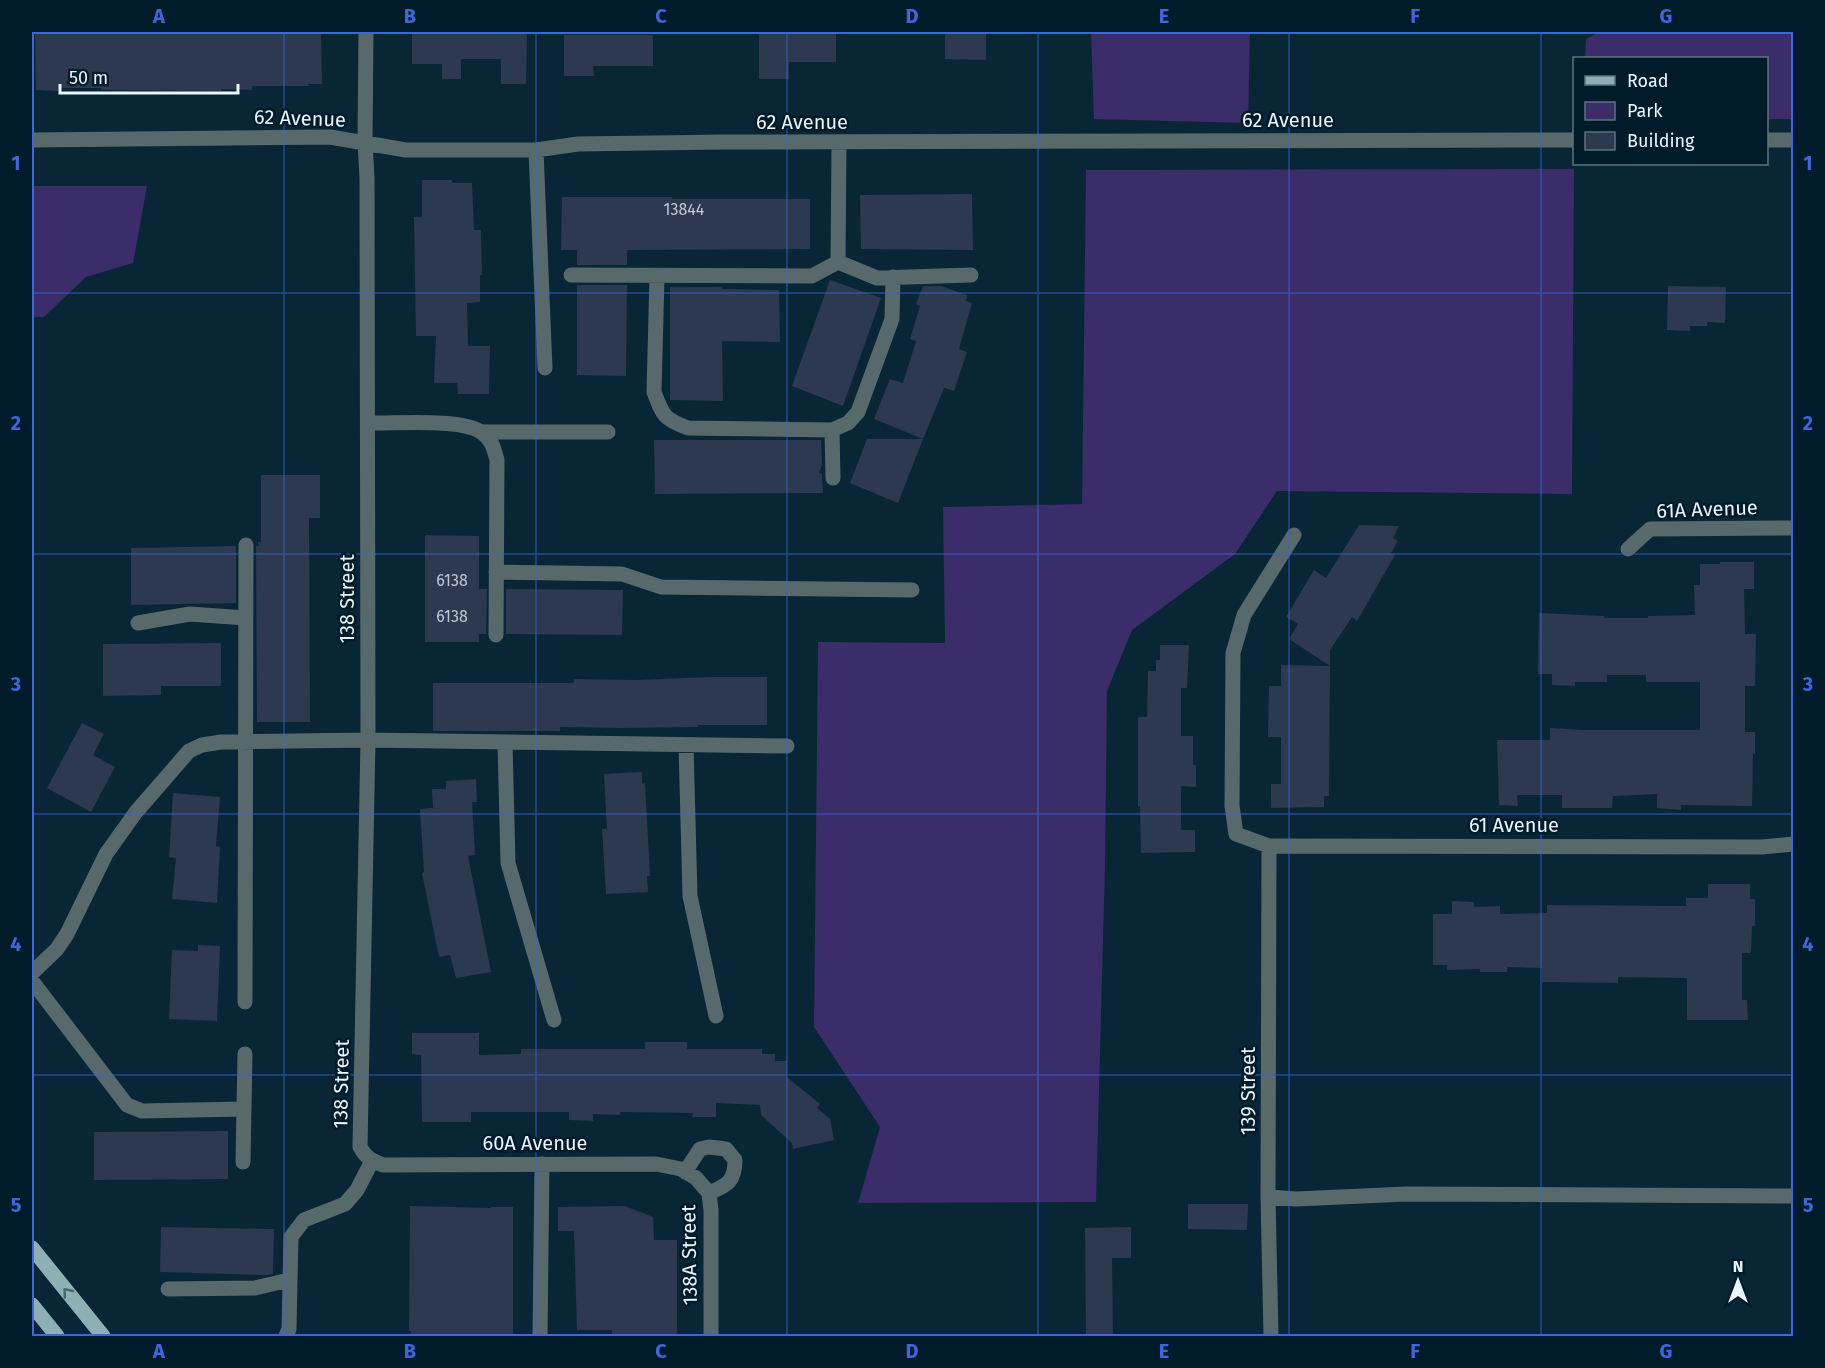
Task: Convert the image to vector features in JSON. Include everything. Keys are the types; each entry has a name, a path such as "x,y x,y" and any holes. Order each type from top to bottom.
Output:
{"main road":[{"path":"32,1248 103,1336"},
{"path":"32,1305 57,1336"}],"street":[{"name":"138 Street","path":"366,32 368,740 360,1148 372,1161"},
{"name":"62 Avenue","path":"32,140 330,137 406,150 536,150 578,144 1573,140"},
{"path":"1768,140 1794,140"},
{"path":"838,262 839,143"},
{"path":"536,150 545,368"},
{"path":"571,275 812,276 838,262"},
{"path":"838,262 877,278 971,275"},
{"path":"657,276 654,392 660,409 669,421 688,428 832,430 848,423 858,412 892,319 893,277"},
{"path":"368,423 457,425 482,432 608,432"},
{"path":"832,430 833,478"},
{"path":"482,432 492,443 497,460 496,635"},
{"name":"61A Avenue","path":"1628,549 1650,530 1794,528"},
{"name":"61 Avenue","path":"1294,535 1244,615 1233,653 1232,806 1236,834 1269,846 1762,847 1794,844"},
{"path":"245,1002 246,544"},
{"path":"496,572 622,574 661,587 912,590"},
{"path":"138,623 190,614 246,618"},
{"path":"32,973 57,949 106,854 136,812 189,751 202,745 221,742 368,740 787,746"},
{"path":"505,742 508,863 554,1020"},
{"path":"686,745 690,896 716,1016"},
{"name":"139 Street","path":"1269,846 1270,1336"},
{"path":"32,981 127,1105 142,1111 244,1109"},
{"path":"243,1162 245,1054"},
{"path":"691,1175 700,1149 709,1147 726,1149 735,1160 735,1173 727,1185 709,1193"},
{"path":"286,1336 289,1329 291,1237 304,1220 345,1204 357,1190 372,1161"},
{"name":"60A Avenue","path":"372,1161 382,1165 656,1164 681,1169 691,1175"},
{"path":"540,1336 542,1164"},
{"name":"138A Street","path":"691,1175 709,1193 711,1336"},
{"path":"1268,1197 1406,1194 1794,1196"},
{"path":"168,1289 255,1288 289,1280"}],"green space":[{"path":"1091,32 1250,32 1248,123 1094,119"},
{"path":"1599,32 1793,32 1793,119 1768,119 1768,57 1585,57 1586,39"},
{"path":"1574,169 1572,494 1277,491 1235,554 1132,630 1107,691 1096,1202 858,1203 880,1127 814,1027 818,642 945,643 943,507 1082,504 1086,170"},
{"path":"32,186 147,186 133,263 86,277 44,317 32,317"}],"building":[{"path":"35,32 321,33 322,84 252,86 252,90 221,89 221,91 101,90 101,88 36,90"},
{"path":"412,32 527,32 526,84 501,84 501,59 461,59 461,79 442,79 442,64 412,64"},
{"path":"759,32 836,32 836,62 789,62 789,79 759,79"},
{"path":"945,32 986,32 986,60 945,59"},
{"path":"564,35 653,35 653,66 593,66 594,76 564,76"},
{"path":"422,180 472,183 474,230 481,230 482,275 480,275 480,302 467,303 468,346 490,346 489,394 458,394 457,383 434,383 436,336 416,336 414,217 422,217"},
{"path":"972,194 973,250 861,249 860,195"},
{"path":"562,197 810,199 810,249 627,250 627,265 577,265 577,250 561,250"},
{"path":"830,280 881,298 843,406 792,386"},
{"path":"577,285 627,285 626,376 577,375"},
{"path":"923,286 941,286 967,295 966,301 972,303 959,349 967,352 954,391 944,388 923,439 874,419 890,379 903,383 916,341 910,339 920,306 916,304"},
{"path":"1668,286 1726,287 1725,323 1707,322 1707,326 1690,326 1690,331 1667,330"},
{"path":"670,287 779,290 780,342 722,341 723,401 670,400"},
{"path":"867,439 923,439 898,503 850,483"},
{"path":"654,440 821,440 822,465 819,473 822,474 823,493 655,494"},
{"path":"261,475 320,475 320,518 309,518 310,722 257,722 256,546 259,546 258,542 261,542"},
{"path":"1359,525 1399,526 1393,538 1398,541 1391,553 1395,555 1357,621 1352,617 1330,650 1330,666 1289,639 1298,624 1286,617 1314,570 1326,578"},
{"path":"425,535 479,536 479,589 487,589 486,634 479,634 479,642 425,642"},
{"path":"236,546 236,603 131,605 131,548"},
{"path":"1720,562 1754,562 1754,589 1744,589 1745,634 1756,634 1755,686 1745,686 1745,732 1755,732 1752,806 1681,805 1681,810 1657,808 1657,794 1613,796 1612,808 1562,808 1562,795 1517,795 1518,806 1499,805 1497,740 1550,740 1550,728 1700,730 1700,682 1646,682 1646,675 1607,675 1607,682 1575,682 1575,686 1552,685 1552,674 1538,674 1539,613 1604,616 1604,618 1695,615 1694,585 1700,585 1700,564 1720,564"},
{"path":"506,589 623,590 622,635 506,634"},
{"path":"221,643 221,686 161,686 161,695 103,696 103,644"},
{"path":"1160,645 1189,645 1187,688 1181,688 1181,736 1193,736 1196,787 1181,786 1181,830 1195,830 1195,852 1141,853 1140,806 1138,806 1138,717 1147,717 1148,671 1156,671 1156,660 1160,660"},
{"path":"1281,665 1330,666 1329,796 1324,796 1324,807 1271,808 1271,784 1281,784 1281,737 1268,737 1269,686 1281,686"},
{"path":"767,677 767,725 560,727 560,731 433,731 433,683 574,683 574,679 636,680"},
{"path":"82,723 104,734 93,755 115,767 91,812 47,788"},
{"path":"642,772 642,784 645,783 650,876 647,876 648,892 606,894 602,829 607,829 604,774"},
{"path":"476,779 477,802 472,802 475,855 468,856 491,972 456,978 450,955 439,957 422,873 424,872 420,809 433,808 432,789 446,789 446,781"},
{"path":"173,793 220,797 216,846 220,847 217,903 172,899 176,858 169,857"},
{"path":"1708,884 1750,884 1750,899 1755,899 1755,926 1752,926 1751,953 1742,953 1742,1000 1747,1000 1748,1020 1687,1020 1687,978 1618,977 1618,983 1542,982 1542,968 1507,967 1507,972 1480,972 1480,969 1447,970 1447,965 1433,965 1433,914 1452,914 1452,901 1474,902 1474,907 1500,906 1500,914 1547,913 1547,905 1686,906 1686,898 1708,898"},
{"path":"198,945 220,946 217,1021 169,1019 172,950 198,951"},
{"path":"412,1033 479,1033 479,1055 521,1054 521,1049 645,1049 645,1042 687,1042 687,1049 762,1049 762,1054 775,1054 775,1061 787,1061 787,1077 820,1104 817,1108 830,1119 834,1140 793,1149 792,1143 761,1115 760,1105 716,1103 716,1117 692,1117 693,1113 620,1112 620,1115 593,1114 593,1121 569,1120 569,1112 471,1112 471,1122 422,1122 421,1055 412,1054"},
{"path":"228,1131 228,1179 94,1180 94,1132"},
{"path":"1188,1204 1248,1204 1247,1230 1188,1229"},
{"path":"410,1206 513,1207 513,1336 411,1336 411,1331 409,1331"},
{"path":"625,1206 653,1217 654,1240 677,1240 677,1336 612,1336 612,1330 577,1330 574,1231 558,1231 558,1207"},
{"path":"161,1227 274,1229 273,1274 160,1272"},
{"path":"1131,1227 1131,1258 1112,1258 1113,1336 1086,1336 1085,1228"}]}
